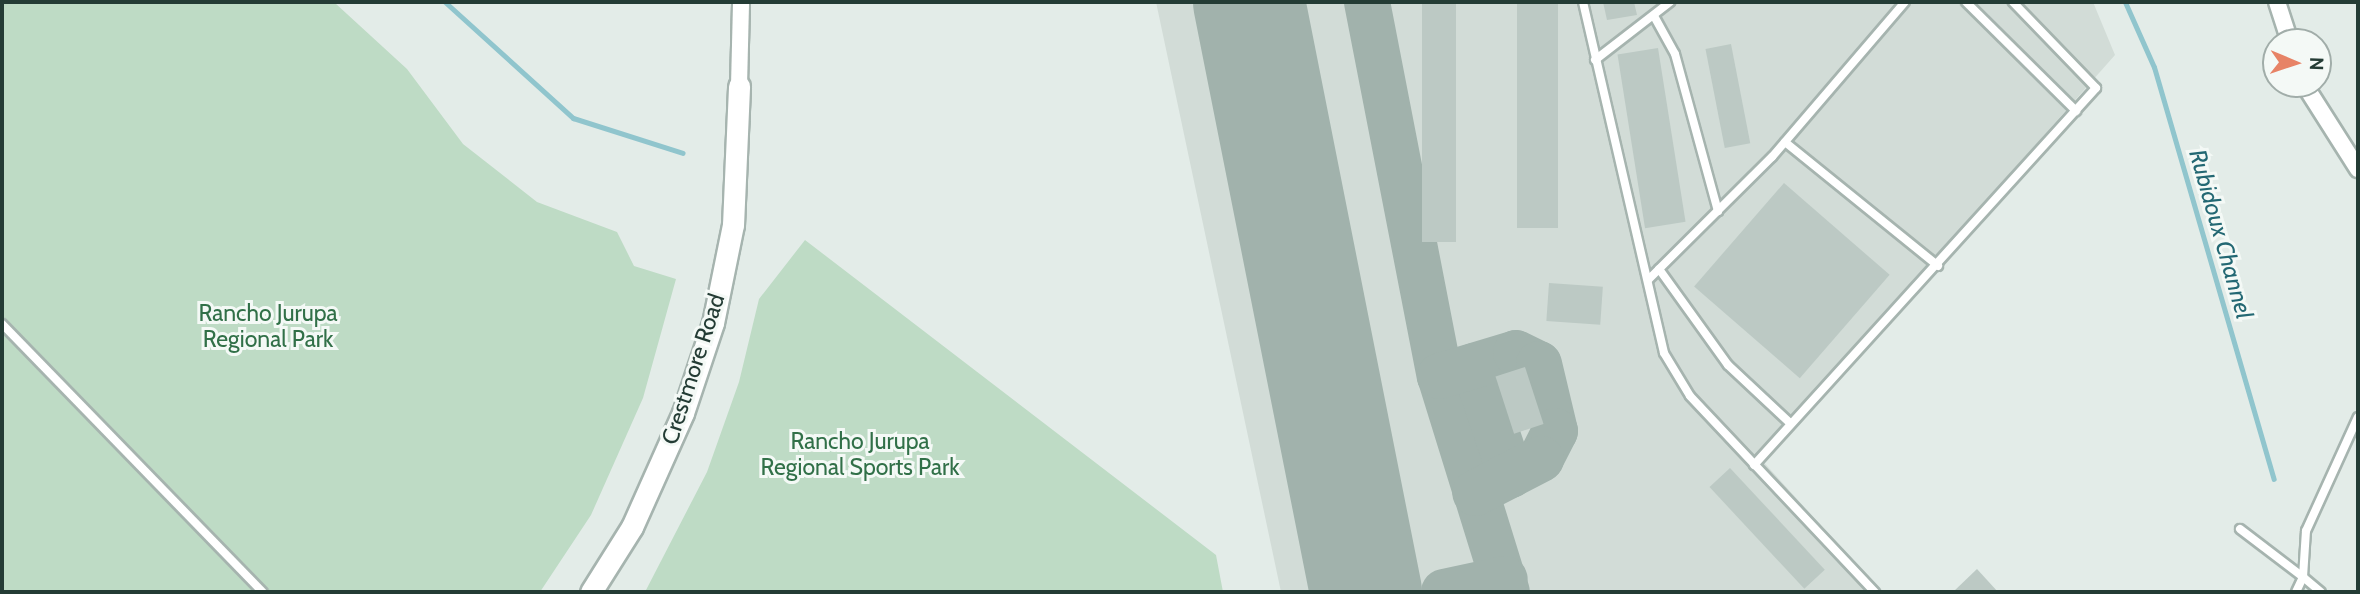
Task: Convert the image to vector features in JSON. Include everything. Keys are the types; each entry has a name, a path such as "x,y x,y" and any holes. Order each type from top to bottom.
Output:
{"street":[{"path":"738,86 741,2"},
{"path":"2277,2 2285,28"},
{"name":"Crestmore Road","path":"591,592 632,527 683,413 713,323 733,225 738,86"},
{"path":"2313,98 2358,169"}],"lane":[{"path":"1583,2 1664,353 1690,396 1875,592"},
{"path":"1595,60 1670,2"},
{"path":"1648,280 1785,142 1905,2"},
{"path":"1966,2 2076,111"},
{"path":"1754,465 1938,266 2096,88 2013,2"},
{"path":"1654,16 1675,54 1718,211"},
{"path":"1785,142 1938,266"},
{"path":"1658,270 1728,365 1791,424"},
{"path":"2,324 263,592"},
{"path":"2296,592 2303,577 2306,531 2358,417"},
{"path":"2240,529 2320,592"}],"shaded area":[{"path":"1156,2 2093,2 2115,55 1759,457 1881,592 1281,592"}],"green space":[{"name":"Rancho Jurupa Regional Park","path":"2,2 335,3 407,69 463,144 537,202 617,232 634,266 676,279 643,398 591,515 540,592 2,592"},
{"name":"Rancho Jurupa Regional Sports Park","path":"805,240 1216,555 1223,592 645,592 707,472 739,382 759,299"}],"building":[{"path":"1422,2 1456,2 1456,242 1422,242"},
{"path":"1517,2 1558,2 1558,228 1517,228"},
{"path":"1603,2 1634,2 1637,15 1607,20"},
{"path":"1731,44 1750,143 1725,148 1705,49"},
{"path":"1658,48 1686,222 1645,228 1618,54"},
{"path":"1784,183 1890,275 1800,378 1694,286"},
{"path":"1549,283 1603,287 1600,325 1546,321"},
{"path":"1525,367 1544,424 1514,434 1496,377"},
{"path":"1730,468 1825,570 1804,589 1710,487"},
{"path":"1977,569 1998,592 1953,592"}],"waterway":[{"path":"445,2 573,118 683,153"},
{"name":"Rubidoux Channel","path":"2125,2 2154,67 2274,479"}],"taxiway":[{"path":"1367,2 1440,376 1507,592"},
{"path":"1440,376 1516,353 1539,364 1555,431 1541,459 1475,493"},
{"path":"1474,366 1511,475"},
{"path":"1444,592 1505,579"}],"runway":[{"path":"1249,2 1366,592"}]}
